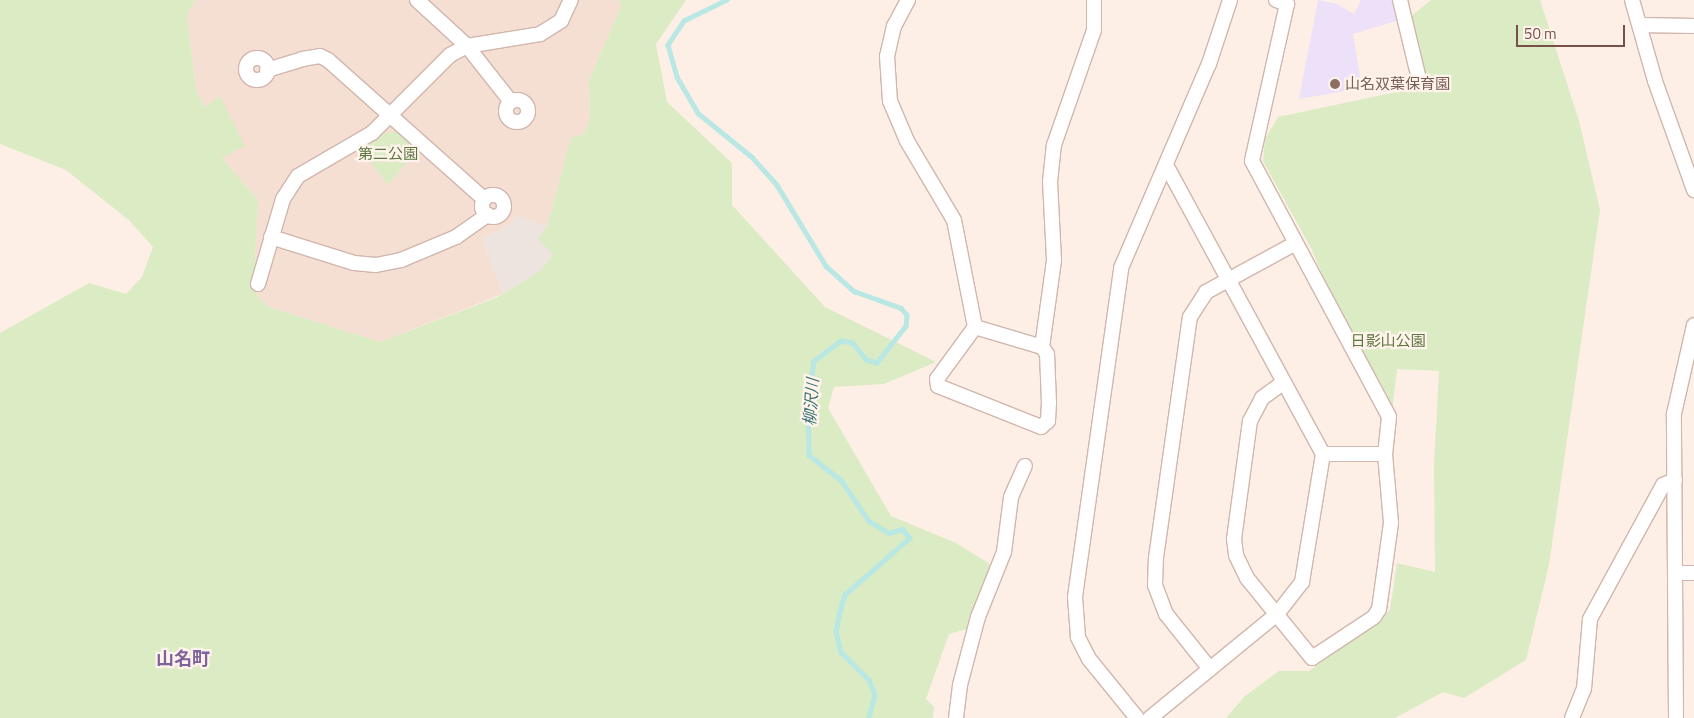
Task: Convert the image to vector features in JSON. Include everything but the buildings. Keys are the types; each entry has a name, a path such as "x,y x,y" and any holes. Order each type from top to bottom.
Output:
{"street":[{"path":"417,0 467,46 511,102"},
{"path":"258,284 283,199 298,176 364,139 390,116 450,55 467,46 540,34 561,21 571,0"},
{"path":"908,0 894,26 887,56 890,101 907,141 954,220 975,327 937,380 938,386 1041,427 1048,421 1047,354 1042,347 975,327"},
{"path":"1042,347 1054,260 1050,182 1054,144 1094,30 1094,0"},
{"path":"1138,718 1089,659 1074,618 1075,597 1121,268 1209,64 1230,0"},
{"path":"1276,0 1287,4 1252,161 1383,403 1388,417 1385,454 1391,523 1379,610 1374,617 1312,658 1247,578 1236,555 1234,539 1250,421 1262,398 1283,383"},
{"path":"1400,0 1420,83"},
{"path":"1632,0 1641,25 1656,81 1694,190"},
{"path":"1641,25 1694,26"},
{"path":"267,70 320,56 484,199"},
{"path":"1150,718 1277,614 1302,582 1323,454 1166,165"},
{"path":"271,237 354,263 376,265 401,260 456,237 488,215 498,215 503,204 494,195 484,199"},
{"path":"484,199 482,206 488,215"},
{"path":"1210,669 1166,614 1155,574 1190,317 1206,292 1296,243"},
{"path":"1676,718 1674,414 1694,325"},
{"path":"1323,454 1385,454"},
{"path":"956,718 960,685 978,617 1004,552 1011,497 1025,466"},
{"path":"1572,718 1584,689 1590,619 1663,485 1675,480"},
{"path":"1676,573 1694,573"}],"shaded area":[{"path":"196,0 619,0 621,7 589,80 590,120 583,134 571,139 547,227 516,215 511,224 482,239 503,294 380,342 269,307 258,298 254,281 258,200 222,158 244,146 219,97 205,107 196,90 187,14"},
{"path":"1318,0 1337,4 1354,14 1361,0 1395,0 1399,20 1353,34 1362,88 1299,99"},
{"path":"516,215 547,227 553,254 541,270 503,294 482,239 511,224"}],"green space":[{"path":"0,0 196,0 187,14 196,90 205,107 220,96 245,146 222,158 258,200 254,281 258,298 269,307 380,342 498,297 541,270 553,254 538,239 547,227 571,138 583,134 590,120 589,80 621,7 619,0 686,0 656,44 667,102 732,163 732,205 825,307 936,362 884,384 834,387 828,408 891,516 956,543 990,564 970,628 949,634 926,699 934,707 933,718 0,718 0,333 89,283 126,294 142,277 153,247 130,221 66,170 0,144"},
{"name":"日影山公園","path":"1431,0 1540,0 1579,121 1600,210 1549,565 1526,660 1464,698 1443,692 1395,718 1226,718 1245,696 1279,671 1309,671 1377,623 1390,610 1397,563 1435,572 1434,465 1439,371 1397,369 1392,412 1385,398 1388,396 1330,293 1312,250 1263,161 1265,139 1278,117 1425,86 1410,17"},
{"name":"第二公園","path":"397,132 417,150 388,185 360,149 384,133"}],"waterway":[{"name":"柳沢川","path":"727,0 684,21 668,45 677,77 698,113 752,157 777,185 826,266 854,291 901,308 907,315 906,326 877,363 866,360 852,343 841,341 814,361 808,402 809,455 841,480 869,521 889,533 902,529 910,538 845,595 840,611 836,631 841,652 869,680 875,695 869,718"}],"place":[{"name":"山名双葉保育園","path":"1335,84"}],"district":[{"name":"山名町","path":"183,659"}]}
